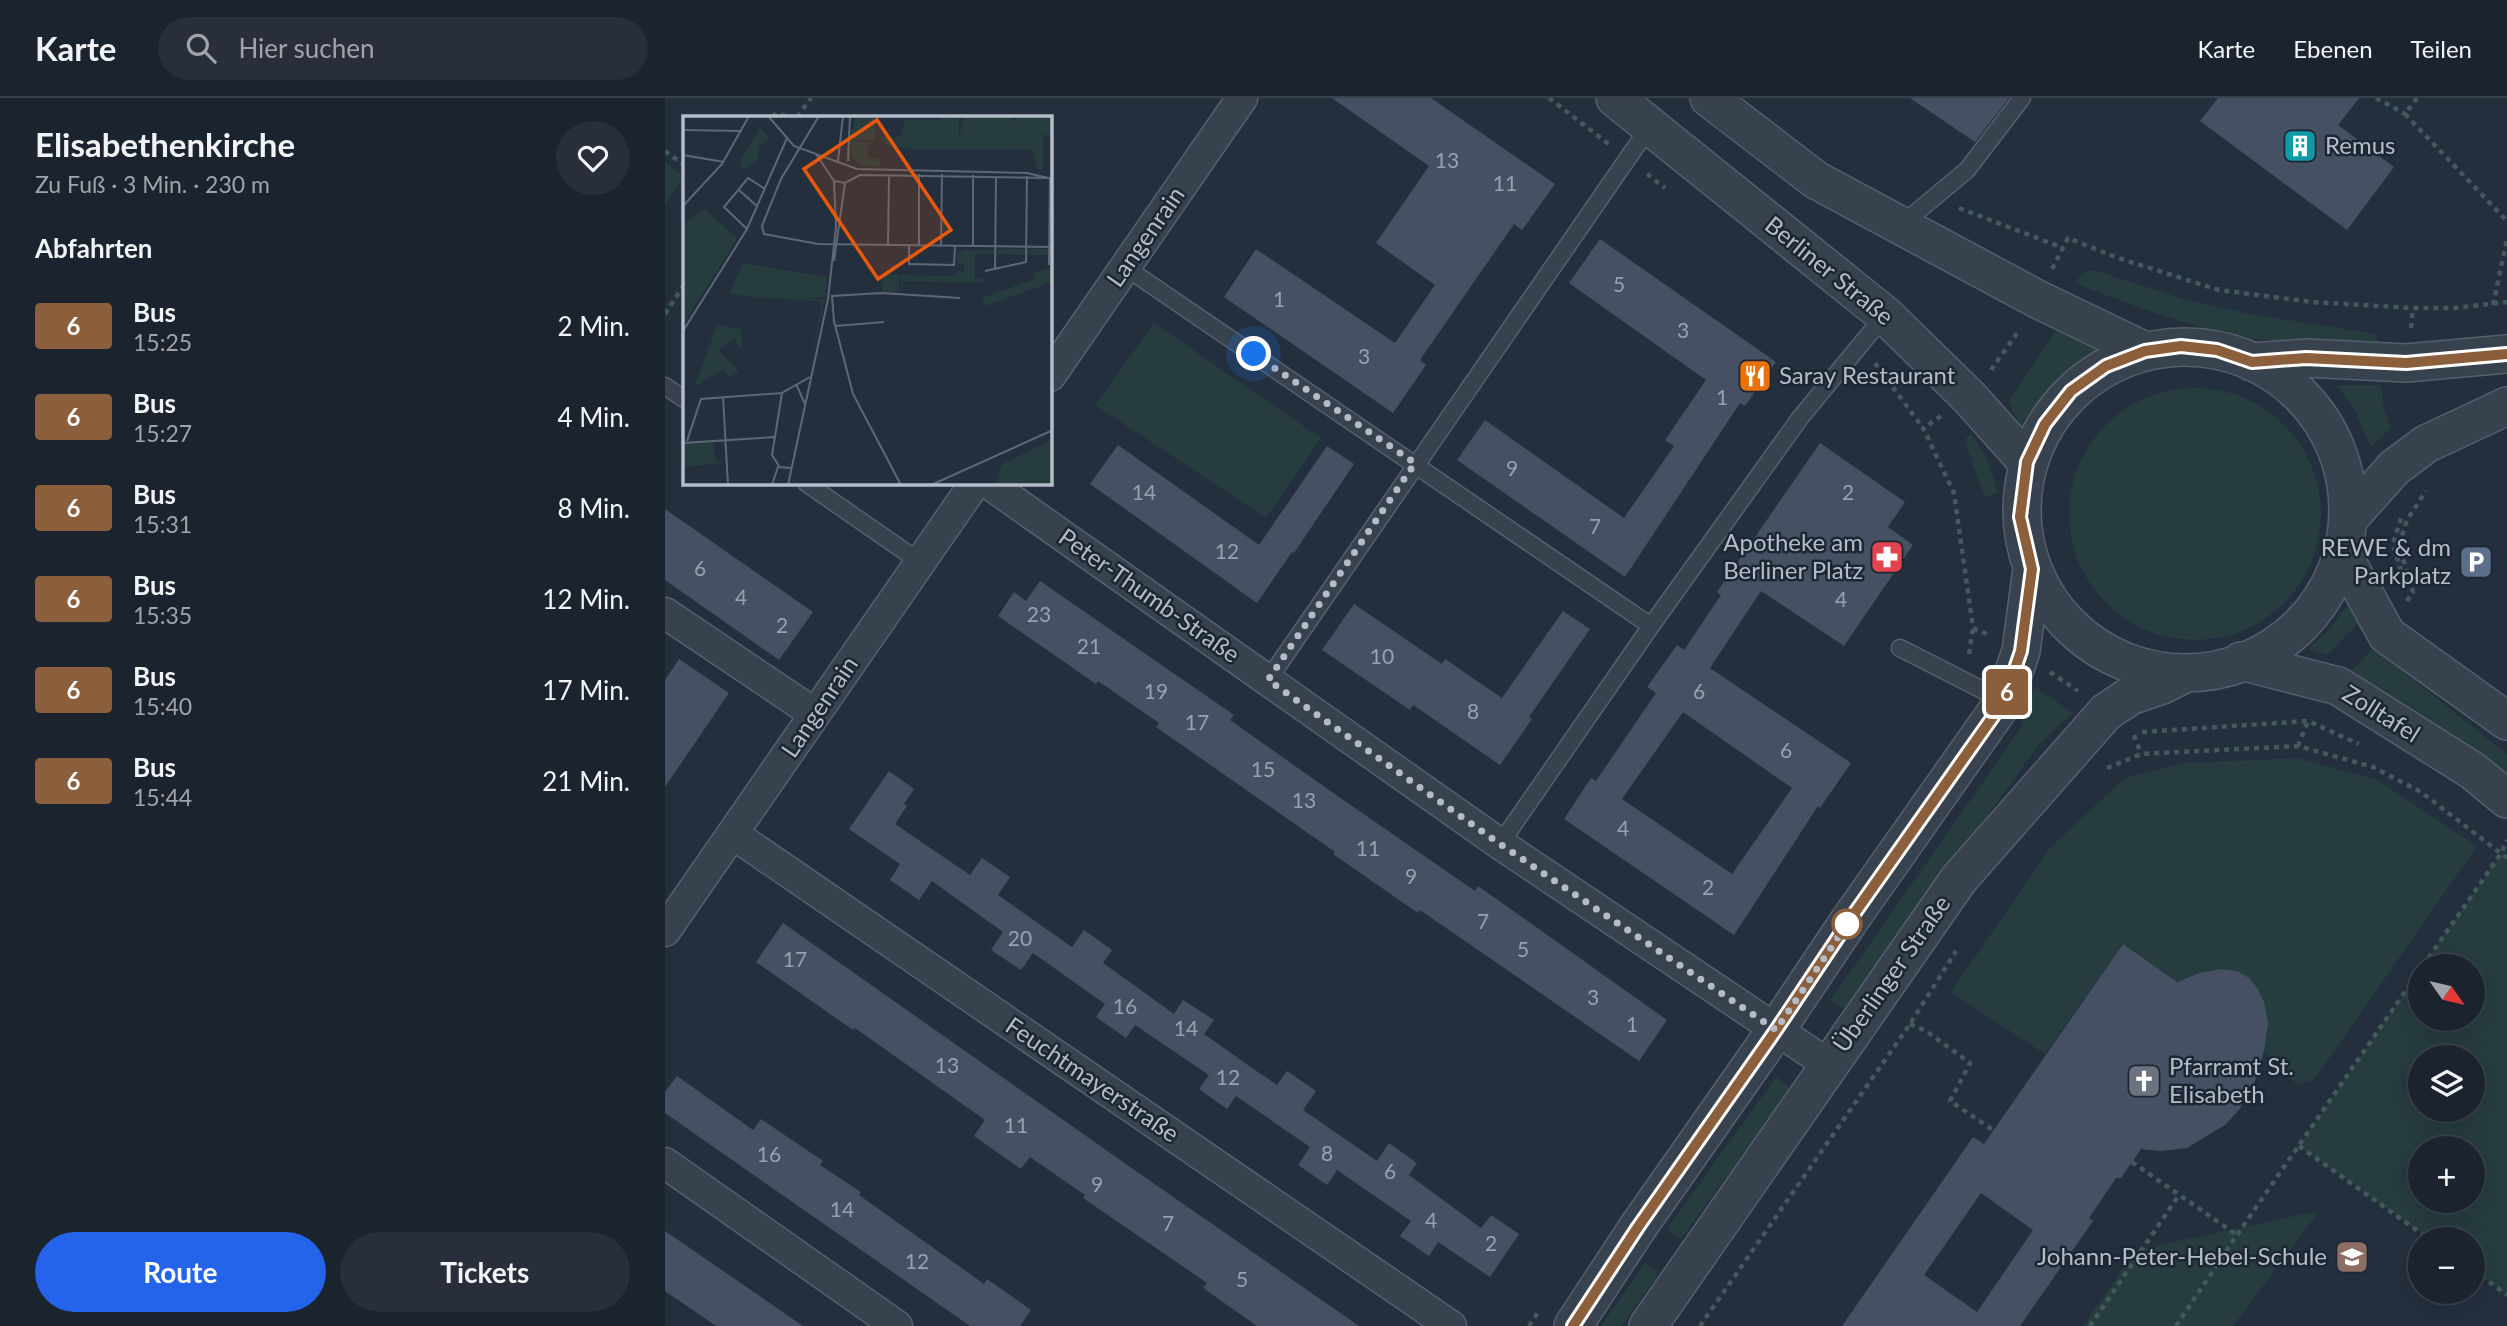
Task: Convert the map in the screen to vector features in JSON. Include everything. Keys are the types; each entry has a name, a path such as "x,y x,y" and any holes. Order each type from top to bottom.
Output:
{"street":[{"name":"Langenrain","path":"1052,373 1243,98"},
{"name":"Berliner Straße","path":"1615,98 1885,316 1969,397 2027,462"},
{"path":"1709,98 1816,180 2037,299 2145,351"},
{"path":"2181,346 2217,350 2252,362 2298,395 2330,440 2347,480 2351,516 2346,559 2330,592 2306,620 2273,646 2241,661 2217,668 2186,672 2138,666 2093,645 2057,612 2032,569 2020,517 2027,462 2045,424 2071,391 2106,366 2145,351 2181,346"},
{"path":"2252,362 2306,358 2406,363 2507,354"},
{"path":"2351,516 2394,468 2426,444 2507,406"},
{"name":"Langenrain","path":"665,931 974,485"},
{"name":"Peter-Thumb-Straße","path":"991,485 1500,844 1829,1065"},
{"path":"2346,559 2387,635 2507,721"},
{"path":"1573,1326 1849,921 2004,701 2021,651 2032,569"},
{"path":"665,613 815,714"},
{"name":"Zolltafel","path":"2241,661 2338,686 2473,771 2507,799"},
{"name":"Überlinger Straße","path":"1648,1326 1959,879 2106,712 2130,696 2162,685 2186,672"},
{"name":"Feuchtmayerstraße","path":"733,834 1451,1326"},
{"path":"665,1163 897,1326"}],"lane":[{"path":"1900,227 1967,170 2022,98"},
{"path":"1268,680 1650,125"},
{"path":"1125,267 1651,626"},
{"path":"1500,844 1800,418 1885,316"},
{"path":"665,386 683,398"},
{"path":"809,485 920,562"},
{"path":"1900,648 2004,701"}],"path":[{"path":"798,116 811,98"},
{"path":"1549,98 1670,192"},
{"path":"2376,98 2405,114 2507,221"},
{"path":"2405,114 2417,98"},
{"path":"665,151 683,164"},
{"path":"1930,201 1969,210 2063,248"},
{"path":"1969,397 2002,356 2037,299 2068,237 2118,258 2219,290 2312,302 2413,308 2454,308 2507,302"},
{"path":"2493,305 2507,239"},
{"path":"665,314 683,287"},
{"path":"1861,344 1923,428"},
{"path":"2387,635 2413,592 2399,545 2407,520 2428,487"},
{"path":"2123,738 2133,733 2308,721 2371,750"},
{"path":"2106,768 2141,754 2298,746 2373,767 2421,792 2507,858"},
{"path":"2432,954 2502,852 2507,840"},
{"path":"1700,1326 1910,1024 1961,943"},
{"path":"2176,1326 2408,988"},
{"path":"1910,1024 1926,1031 1970,1063 1950,1101 1993,1130"},
{"path":"2298,1146 2412,1227"},
{"path":"2132,1162 2237,1235"},
{"path":"2090,1326 2179,1195"},
{"path":"2485,1279 2507,1295"}],"green space":[{"path":"665,162 683,178 665,205"},
{"path":"2085,271 2097,271 2181,298 2249,314 2376,334 2379,348 2281,342 2227,334 2160,315 2074,283"},
{"path":"1154,323 1321,438 1266,518 1095,405"},
{"path":"2059,326 2109,348 2057,382 2022,432 2009,401"},
{"path":"2336,385 2381,385 2384,408 2391,428 2371,447 2353,407"},
{"path":"2183,388 2207,388 2243,397 2275,416 2293,434 2316,477 2321,514 2319,539 2312,562 2293,594 2275,612 2232,635 2207,640 2183,640 2147,631 2115,612 2097,594 2074,551 2069,526 2069,502 2078,466 2097,434 2115,416 2158,393"},
{"path":"1972,433 1987,459 1998,492 1985,497 1968,451 1966,438"},
{"path":"2347,606 2359,622 2328,655 2308,649 2327,632"},
{"path":"2373,648 2507,754 2507,778 2457,739 2351,672"},
{"path":"2035,687 2073,713 2040,743 1846,1011 1830,1001 2020,729"},
{"path":"2297,758 2376,779 2477,846 2311,1081 2297,1084 2264,1051 2264,1002 2258,989 2247,978 2226,970 2213,970 2177,982 2123,944 2045,1054 1951,992 2050,848 2125,778 2182,763"},
{"path":"2502,852 2507,858 2507,1295 2485,1279 2485,1227 2412,1227 2299,1146 2408,987 2408,1031 2485,1031 2485,954 2431,954"},
{"path":"1776,1077 1791,1088 1681,1239 1667,1229"},
{"path":"2319,1211 2233,1326 2083,1326 2136,1250"},
{"path":"1645,1263 1659,1273 1621,1326 1601,1326"}],"building":[{"path":"1332,98 1431,98 1555,184 1522,230 1514,224 1420,360 1426,365 1393,413 1224,297 1256,249 1395,343 1435,285 1376,243 1429,166"},
{"path":"1910,98 2009,98 1975,142"},
{"name":"Remus","path":"2218,98 2359,98 2338,125 2394,167 2347,230 2200,121"},
{"path":"1600,239 1776,362 1745,406 1740,403 1625,577 1457,460 1485,420 1624,518 1674,446 1665,440 1706,380 1569,283"},
{"path":"1820,443 1905,502 1888,527 1913,545 1844,646 1761,591 1710,668 1851,763 1820,808 1818,806 1734,935 1564,819 1591,778 1596,781 1656,693 1647,687 1677,645 1684,650 1721,595 1717,592","holes":["1683,712 1792,788 1732,874 1622,799"]},
{"path":"1118,445 1259,545 1327,446 1354,464 1257,603 1090,484"},
{"path":"665,509 813,612 779,660 665,580"},
{"path":"1040,581 1234,715 1230,720 1339,797 1475,891 1478,886 1667,1020 1639,1061 1420,910 1418,913 1333,854 1335,852 1156,727 1159,723 1098,681 1096,684 998,616 1014,592 1026,601"},
{"path":"1354,604 1442,664 1445,659 1502,698 1563,611 1590,629 1529,717 1532,719 1500,765 1413,705 1410,710 1322,650"},
{"path":"679,659 729,693 665,787 665,680"},
{"path":"889,771 914,789 895,824 970,875 982,858 1010,877 998,895 1072,947 1084,930 1112,950 1103,963 1174,1014 1183,1000 1214,1020 1204,1034 1252,1068 1277,1085 1287,1071 1316,1091 1303,1110 1377,1161 1389,1143 1417,1163 1409,1175 1481,1228 1491,1215 1519,1234 1490,1277 1438,1242 1429,1256 1400,1236 1411,1221 1337,1170 1327,1185 1298,1165 1310,1147 1236,1096 1227,1109 1199,1089 1209,1075 1135,1025 1126,1038 1096,1017 1105,1004 1033,953 1021,970 991,950 1003,932 932,881 919,900 890,880 900,864 849,829"},
{"path":"783,923 1359,1326 1257,1326 1203,1288 1207,1283 1083,1198 1085,1195 1030,1157 1021,1169 974,1136 985,1120 756,962"},
{"name":"Pfarramt St. Elisabeth","path":"2123,944 2177,982 2199,973 2221,969 2237,971 2249,978 2258,989 2268,1023 2264,1051 2253,1088 2250,1086 2240,1109 2225,1125 2187,1148 2161,1151 2141,1149 2121,1178 2116,1178 2089,1218 2093,1221 2020,1326 1842,1326 1973,1137 1984,1144","holes":["1981,1193 2033,1230 1977,1312 1924,1275"]},
{"path":"677,1076 753,1130 761,1119 823,1161 820,1165 861,1192 859,1195 984,1284 987,1279 1031,1310 1020,1326 970,1326 665,1113 665,1092"},
{"path":"665,1231 803,1326 716,1326 665,1291"}],"bus line":[{"name":"6","path":"1573,1326 1849,921 2004,701 2021,651 2032,569 2020,517 2027,462 2045,424 2071,391 2106,366 2145,351 2181,346 2217,350 2252,362 2306,358 2406,363 2507,354"}],"place":[{"name":"Remus","path":"2300,146"},
{"name":"Saray Restaurant","path":"1755,376"},
{"name":"Apotheke am Berliner Platz","path":"1887,557"},
{"name":"REWE & dm Parkplatz","path":"2476,562"},
{"name":"Pfarramt St. Elisabeth","path":"2144,1081"},
{"name":"Johann-Peter-Hebel-Schule","path":"2352,1257"}],"route":[{"path":"1254,354 1415,463 1268,680 1500,844 1776,1030 1849,921 1847,924"}]}
